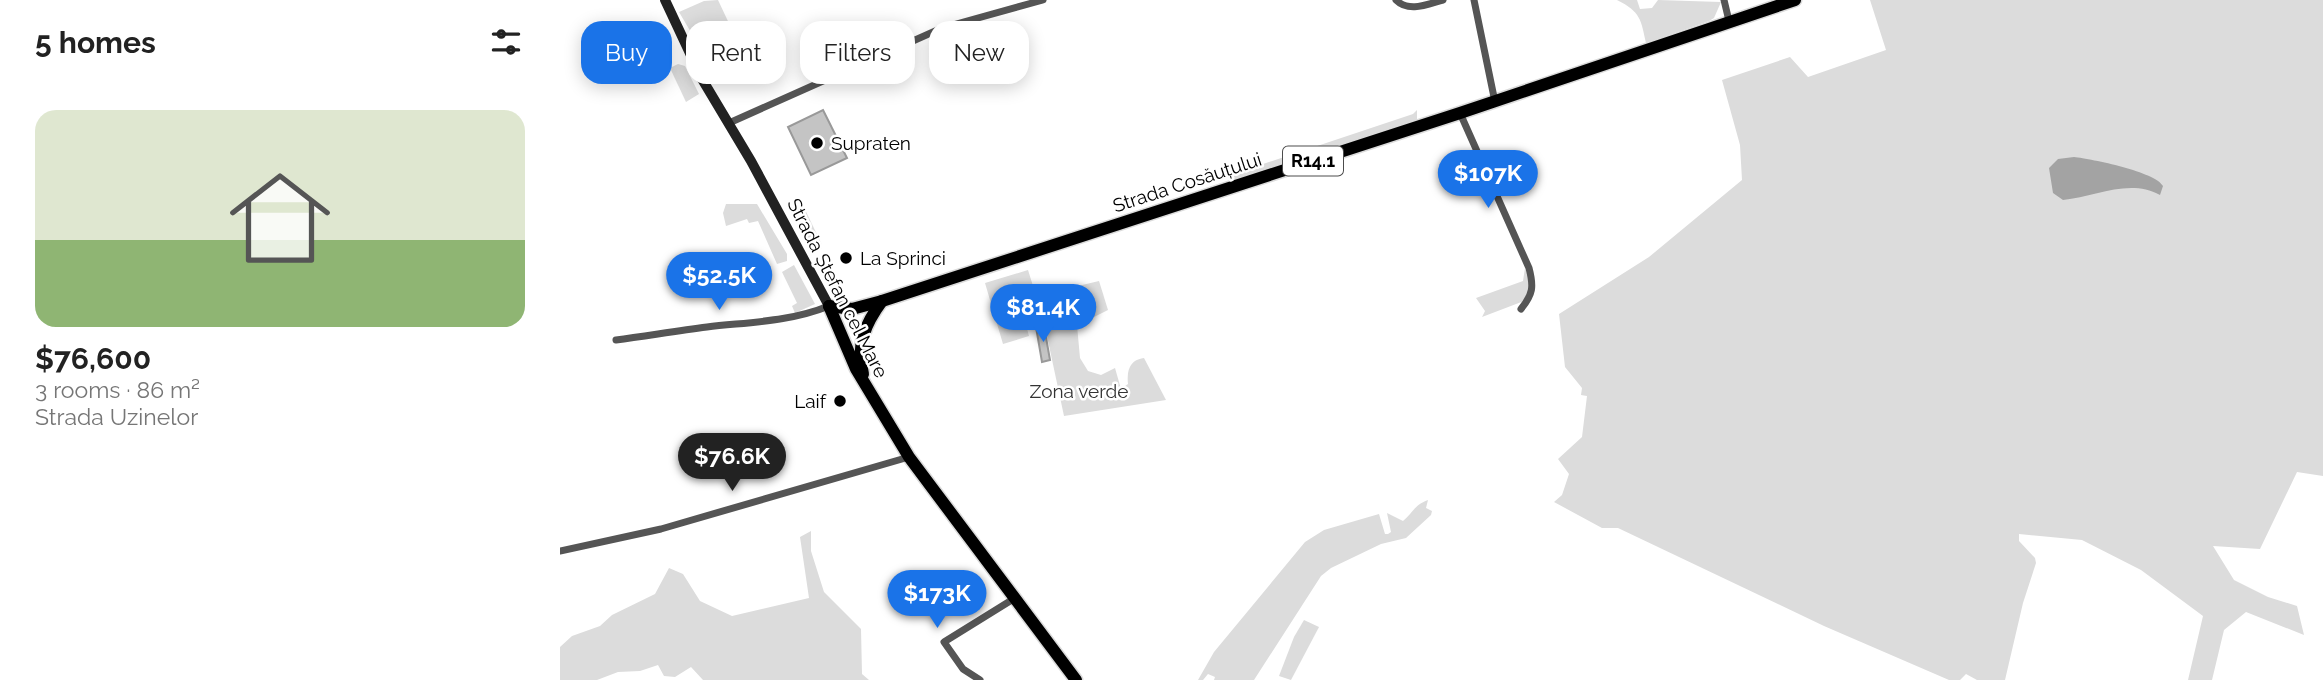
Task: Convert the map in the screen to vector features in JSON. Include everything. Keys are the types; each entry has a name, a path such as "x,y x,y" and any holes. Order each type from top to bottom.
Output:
{"main road":[{"name":"Strada Ștefan cel Mare","path":"665,0 702,79 829,306 848,352 866,385 909,457 1076,680"},
{"name":"Strada Cosăuțului","path":"829,306 852,309 882,301 1496,102 1795,0"},
{"path":"866,385 860,359 861,345 865,328 882,301"}],"street":[{"path":"729,123 942,28 1043,0"},
{"path":"1396,0 1402,6 1413,7 1443,0"},
{"path":"1474,0 1496,102"},
{"path":"1724,0 1729,22"},
{"path":"1460,113 1529,268 1534,286 1531,298 1521,309"},
{"path":"616,340 708,327 762,324 797,317 829,306"},
{"path":"560,551 661,529 909,457"},
{"path":"980,680 963,669 944,642 1015,598"}],"green space":[{"path":"718,0 728,21 686,21 686,24 679,12 704,1"},
{"path":"1617,0 1637,0 1640,9 1652,8 1658,0 1721,2 1714,18 1709,21 1646,43 1639,17"},
{"path":"1870,0 2323,0 2323,476 2297,472 2260,549 2213,546 2234,580 2268,597 2297,606 2304,635 2246,612 2224,630 2212,680 2188,680 2203,616 2141,570 2082,540 2019,534 2019,541 2035,558 2036,563 2023,603 2005,680 1977,680 1966,674 1960,680 1949,680 1824,626 1618,528 1602,528 1554,502 1562,495 1569,474 1558,459 1582,437 1587,396 1581,395 1582,388 1565,367 1559,314 1649,257 1742,180 1740,145 1722,80 1790,57 1808,77 1886,50"},
{"path":"678,64 685,66 686,84 694,84 699,94 686,102 672,67"},
{"path":"1417,110 1417,122 1237,180 1234,177 1236,170 1241,167 1248,169 1413,114"},
{"path":"799,197 822,245 822,248 815,252 789,209"},
{"path":"726,204 757,204 787,254 787,261 777,264 758,221 749,223 747,219 726,226 723,213"},
{"path":"794,265 815,304 795,313 792,306 797,303 782,272"},
{"path":"1525,268 1531,284 1524,301 1482,317 1485,311 1476,298 1523,281"},
{"path":"1028,270 1039,305 1022,310 1029,336 1003,344 985,283"},
{"path":"1099,281 1108,310 1094,317 1078,286"},
{"name":"Zona verde","path":"1076,314 1080,358 1088,371 1101,375 1115,368 1121,389 1128,384 1132,364 1144,358 1166,400 1064,416 1044,322"},
{"path":"1428,500 1426,508 1432,511 1431,515 1406,538 1381,544 1331,568 1321,576 1254,680 1214,680 1215,677 1208,674 1203,680 1198,680 1214,652 1305,542 1324,530 1379,514 1385,534 1388,534 1391,532 1387,513 1403,521"},
{"path":"811,531 811,551 824,592 861,629 862,674 869,680 703,680 691,667 675,677 664,676 658,665 640,671 618,672 597,680 560,680 560,647 572,636 600,626 612,615 655,594 669,568 683,574 700,601 732,616 809,598 800,537"},
{"path":"1304,620 1319,627 1291,680 1279,676 1294,637"}],"shaded area":[{"path":"2074,157 2108,163 2149,176 2163,186 2160,195 2148,190 2124,188 2063,200 2053,193 2049,168 2058,159"}],"building":[{"name":"Supraten","path":"823,110 847,158 811,175 788,127"},
{"path":"1044,326 1050,360 1042,362 1036,327"}],"place":[{"name":"Supraten","path":"817,143"},
{"name":"La Sprinci","path":"846,258"},
{"name":"Laif","path":"840,401"}]}
